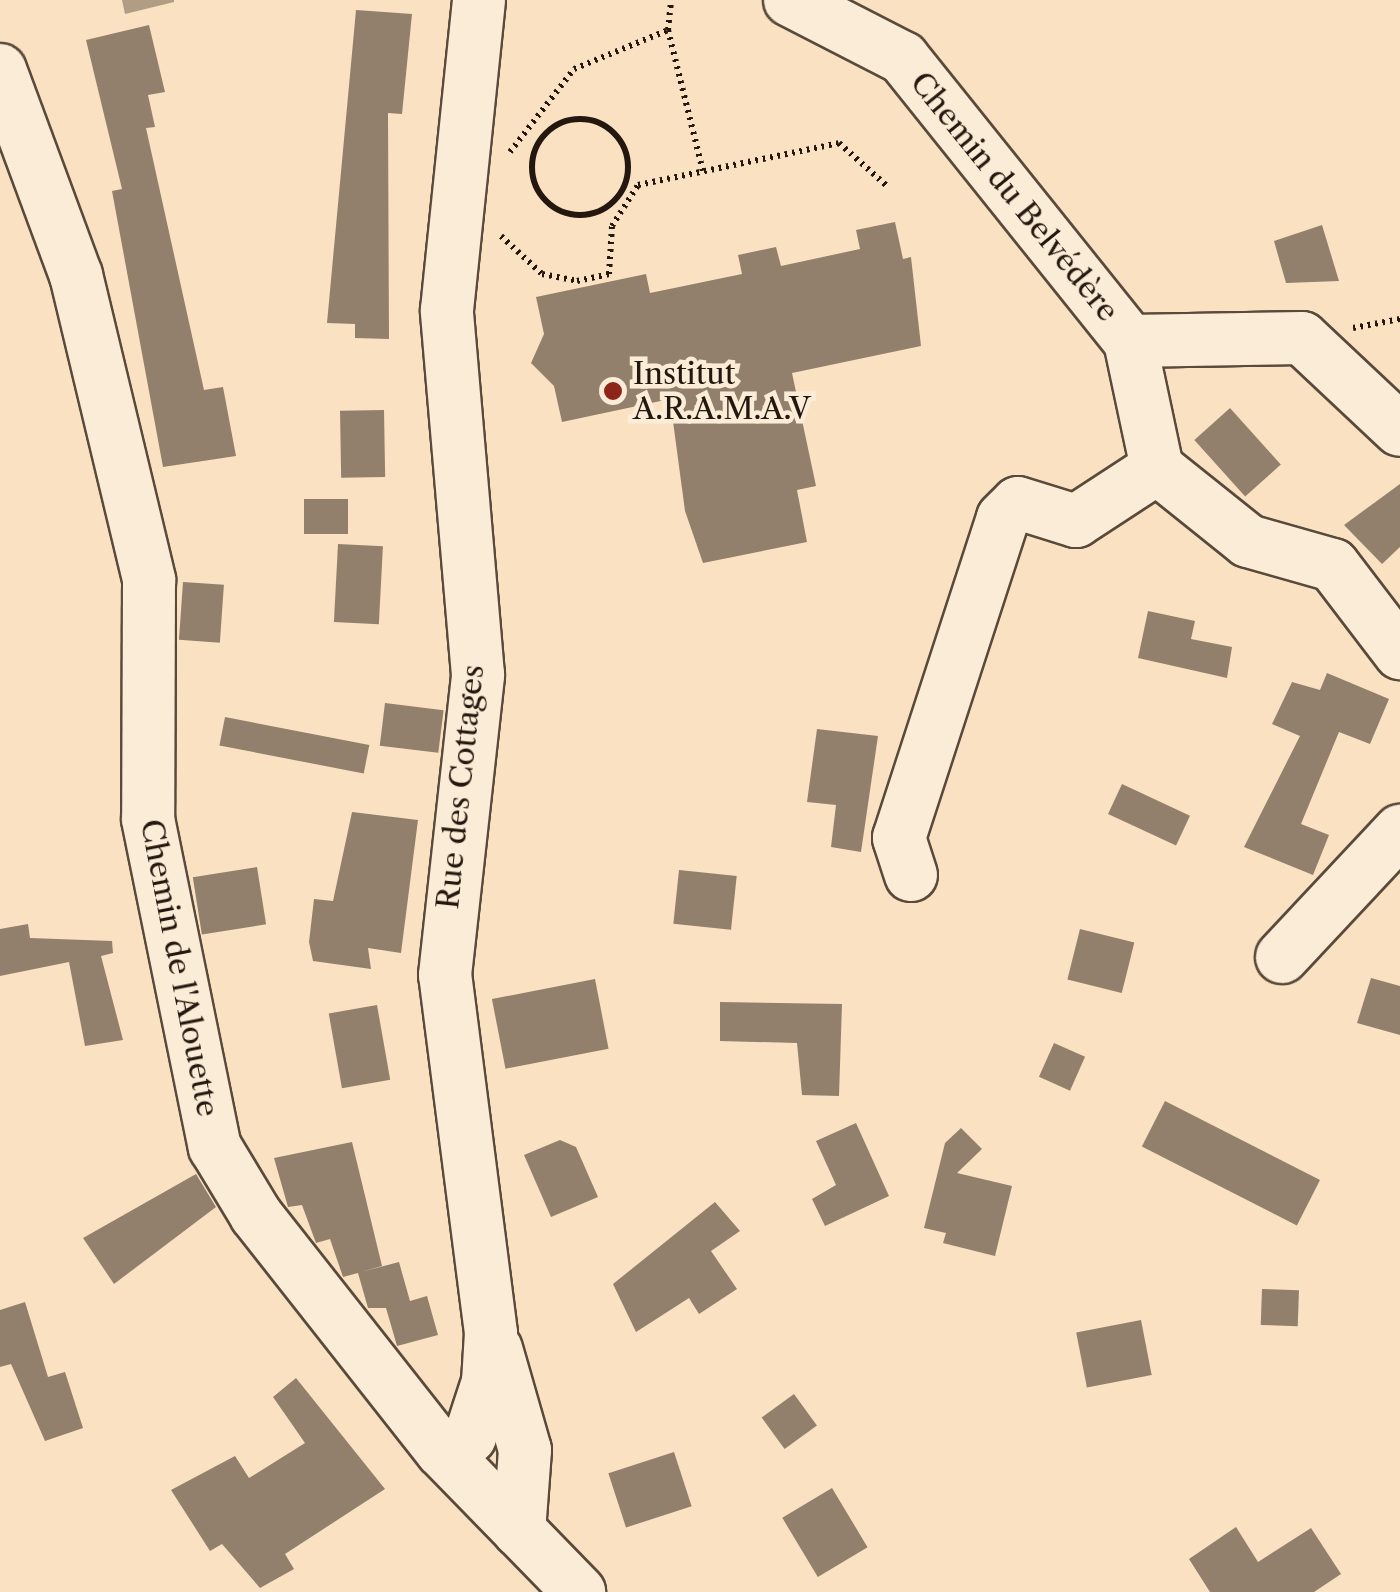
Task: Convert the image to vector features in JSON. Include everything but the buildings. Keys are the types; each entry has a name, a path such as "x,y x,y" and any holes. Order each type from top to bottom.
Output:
{"street":[{"name":"Rue des Cottages","path":"479,0 447,310 478,676 445,976 491,1333 525,1450 519,1530"},
{"name":"Chemin du Belvédère","path":"790,0 902,58 1130,341 1157,468"},
{"name":"Chemin de l'Alouette","path":"0,70 76,275 149,580 148,819 215,1147 428,1434"},
{"name":"Chemin du Belvédère","path":"1130,341 1302,338 1400,430"},
{"path":"911,875 899,838 1003,518 1018,504 1076,521 1157,468 1248,541 1333,566 1400,654"},
{"path":"1282,958 1400,832"},
{"path":"491,1333 446,1394 428,1434 579,1592"}],"path":[{"path":"671,0 668,30 703,172"},
{"path":"506,159 574,69 668,30"},
{"path":"497,231 542,274 576,281 609,274 621,199 628,151 607,124 564,120 534,148 532,183 557,211 595,215 621,199 638,185 838,144 888,187"}],"shaded area":[{"path":"122,0 174,0 174,2 125,14"}],"place":[{"name":"Institut A.R.A.M.A.V","path":"613,391"}]}
